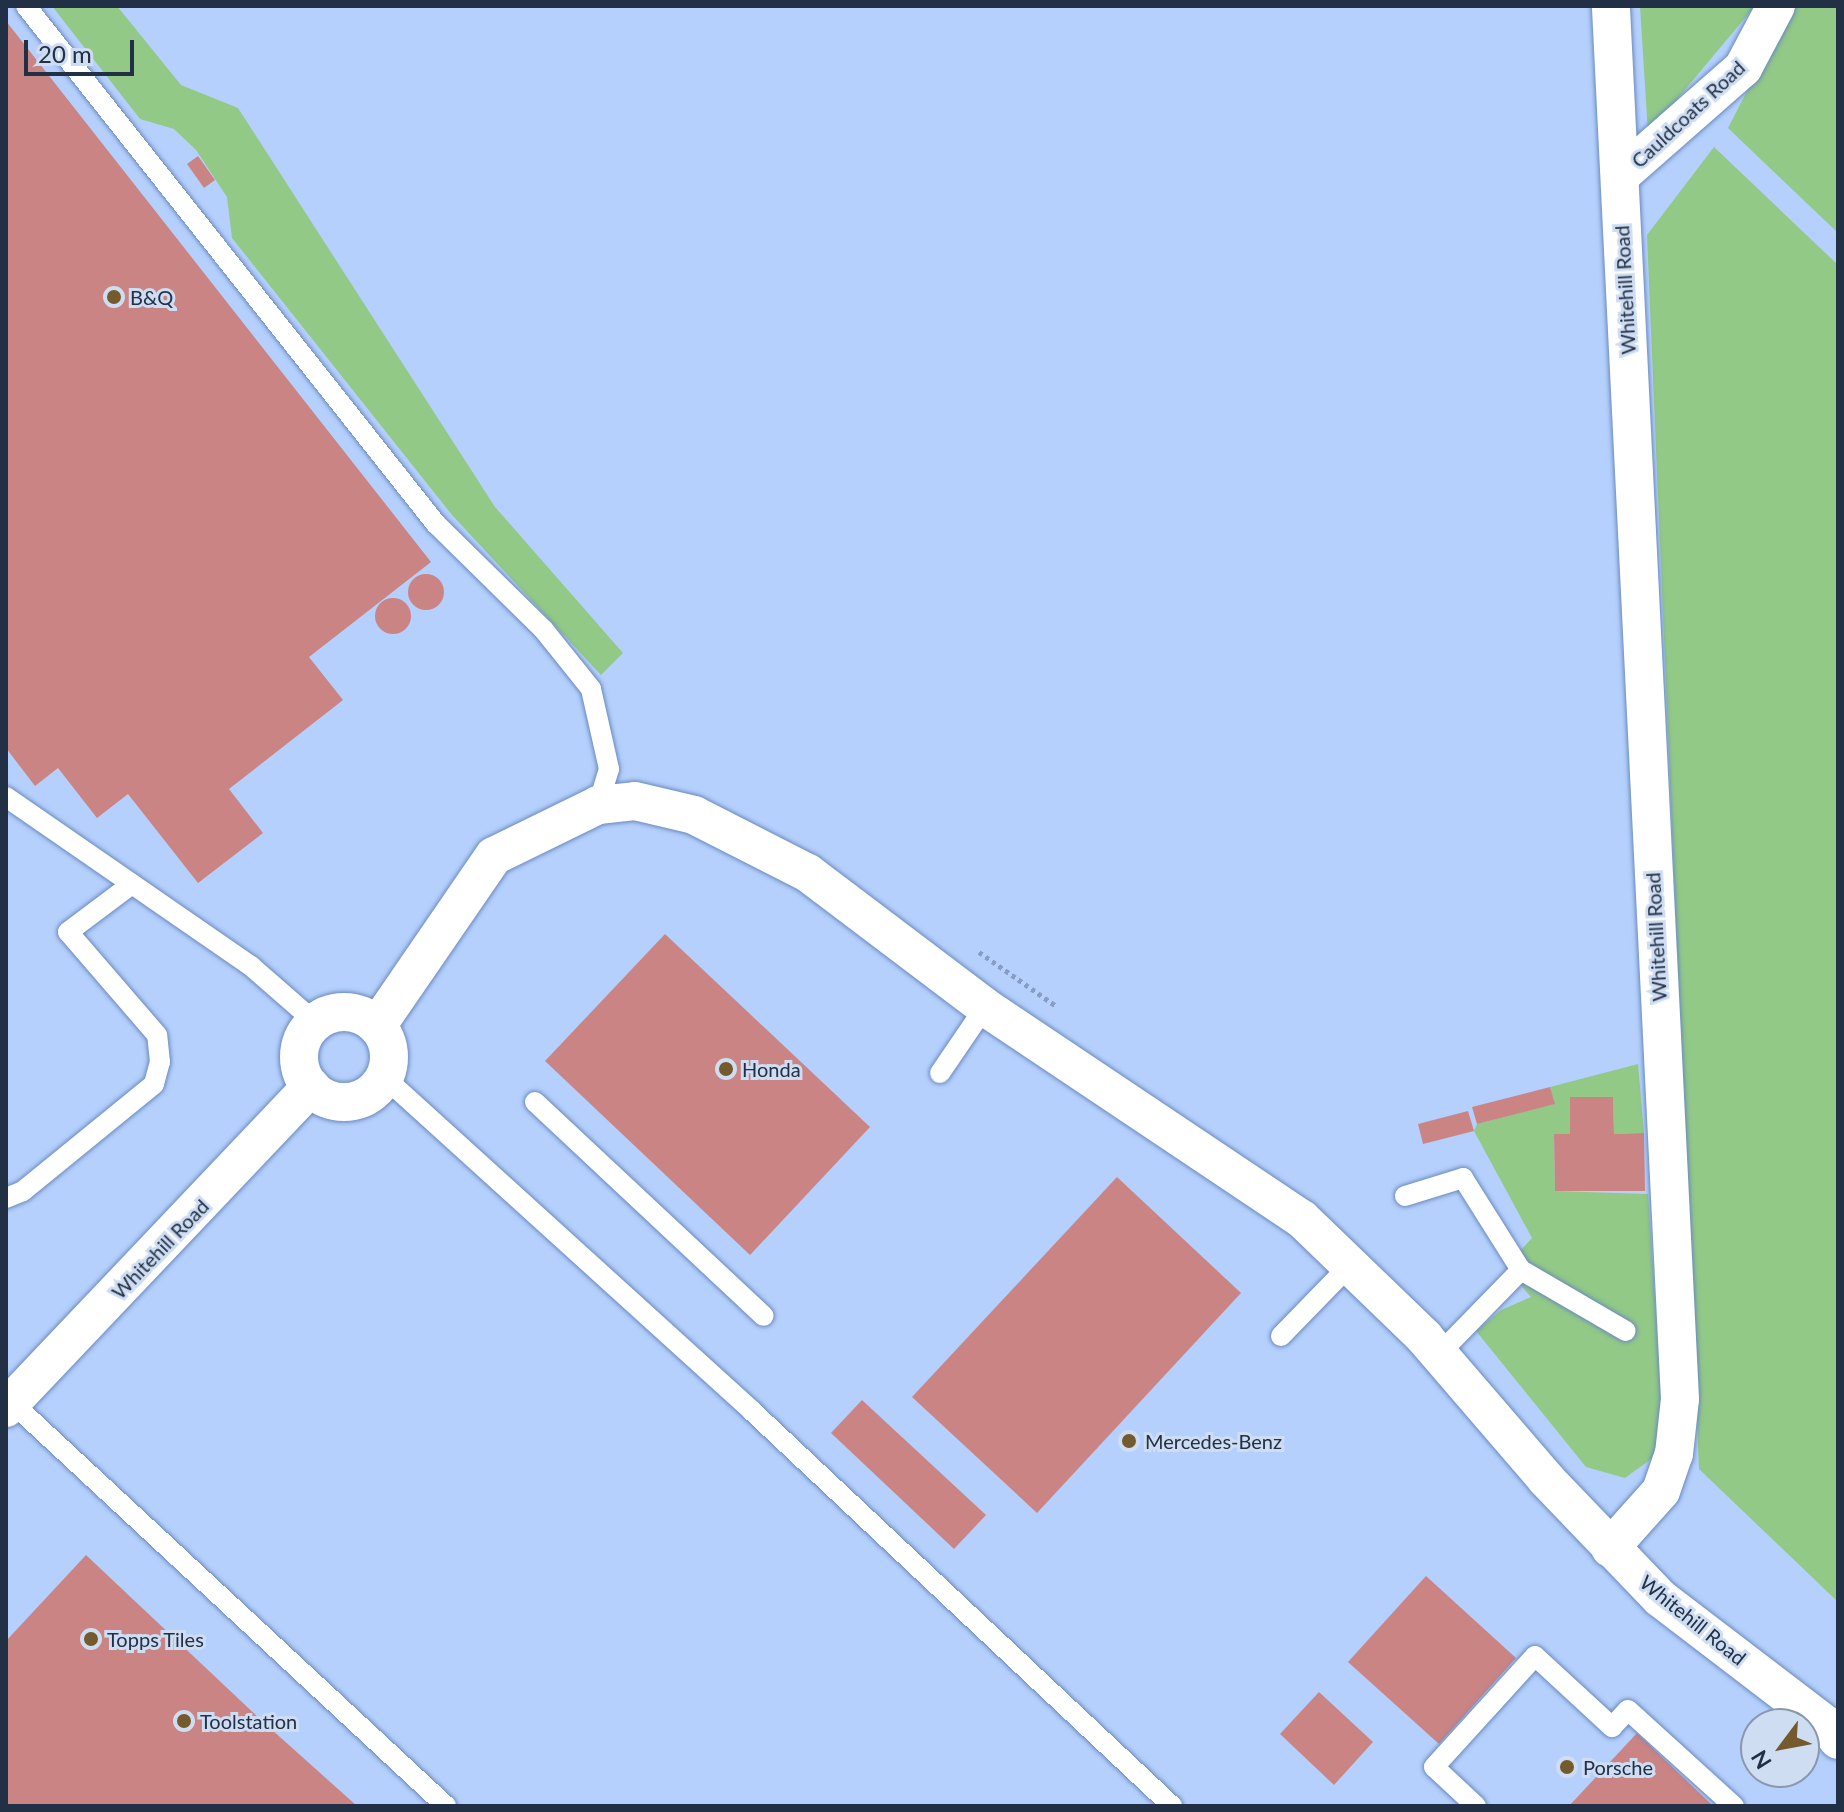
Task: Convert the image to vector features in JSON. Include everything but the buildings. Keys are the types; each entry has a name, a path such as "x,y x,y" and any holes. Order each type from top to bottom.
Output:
{"street":[{"name":"Whitehill Road","path":"1611,6 1680,1399 1674,1454 1661,1491 1610,1548 1660,1598 1838,1740"},
{"name":"Cauldcoats Road","path":"1620,176 1743,68 1776,6"},
{"path":"377,1026 494,856 598,805 635,801 694,815 808,873 985,1007 1302,1219 1439,1354 1610,1548"},
{"path":"340,1012 366,1018 377,1026 388,1051 384,1077 375,1089 350,1102 335,1101 311,1087 299,1061 305,1034 315,1022 340,1012"},
{"name":"Whitehill Road","path":"8,1403 311,1087"}],"lane":[{"path":"26,6 436,524 543,629 591,689 609,769 598,805"},
{"path":"6,797 251,966 315,1022"},
{"path":"6,1198 23,1191 154,1084 160,1062 157,1035 68,932 132,884"},
{"path":"940,1073 985,1007"},
{"path":"384,1077 752,1411 1172,1806"},
{"path":"535,1102 764,1316"},
{"path":"1405,1196 1463,1178 1521,1270 1626,1331"},
{"path":"1281,1336 1350,1265"},
{"path":"1439,1354 1521,1270"},
{"path":"8,1403 446,1806"},
{"path":"1476,1806 1434,1767 1535,1656 1612,1727 1628,1710 1734,1806"}],"green space":[{"path":"52,6 117,6 181,85 238,108 495,507 623,653 601,675 452,515 232,238 227,197 196,150 174,129 140,119"},
{"path":"1640,6 1755,6 1648,134"},
{"path":"1791,6 1838,6 1838,233 1728,128"},
{"path":"1714,147 1838,265 1838,1602 1699,1469 1647,235"},
{"path":"1638,1064 1644,1133 1614,1134 1613,1097 1570,1097 1570,1134 1554,1135 1555,1191 1648,1194 1662,1403 1654,1457 1625,1478 1586,1467 1476,1331 1501,1310 1531,1297 1505,1267 1532,1238 1474,1131 1477,1124 1554,1104 1550,1087"}],"place":[{"name":"B&Q","path":"114,297"},
{"name":"Honda","path":"726,1069"},
{"name":"Mercedes-Benz","path":"1129,1441"},
{"name":"Topps Tiles","path":"91,1639"},
{"name":"Toolstation","path":"184,1721"},
{"name":"Porsche","path":"1567,1767"}]}
